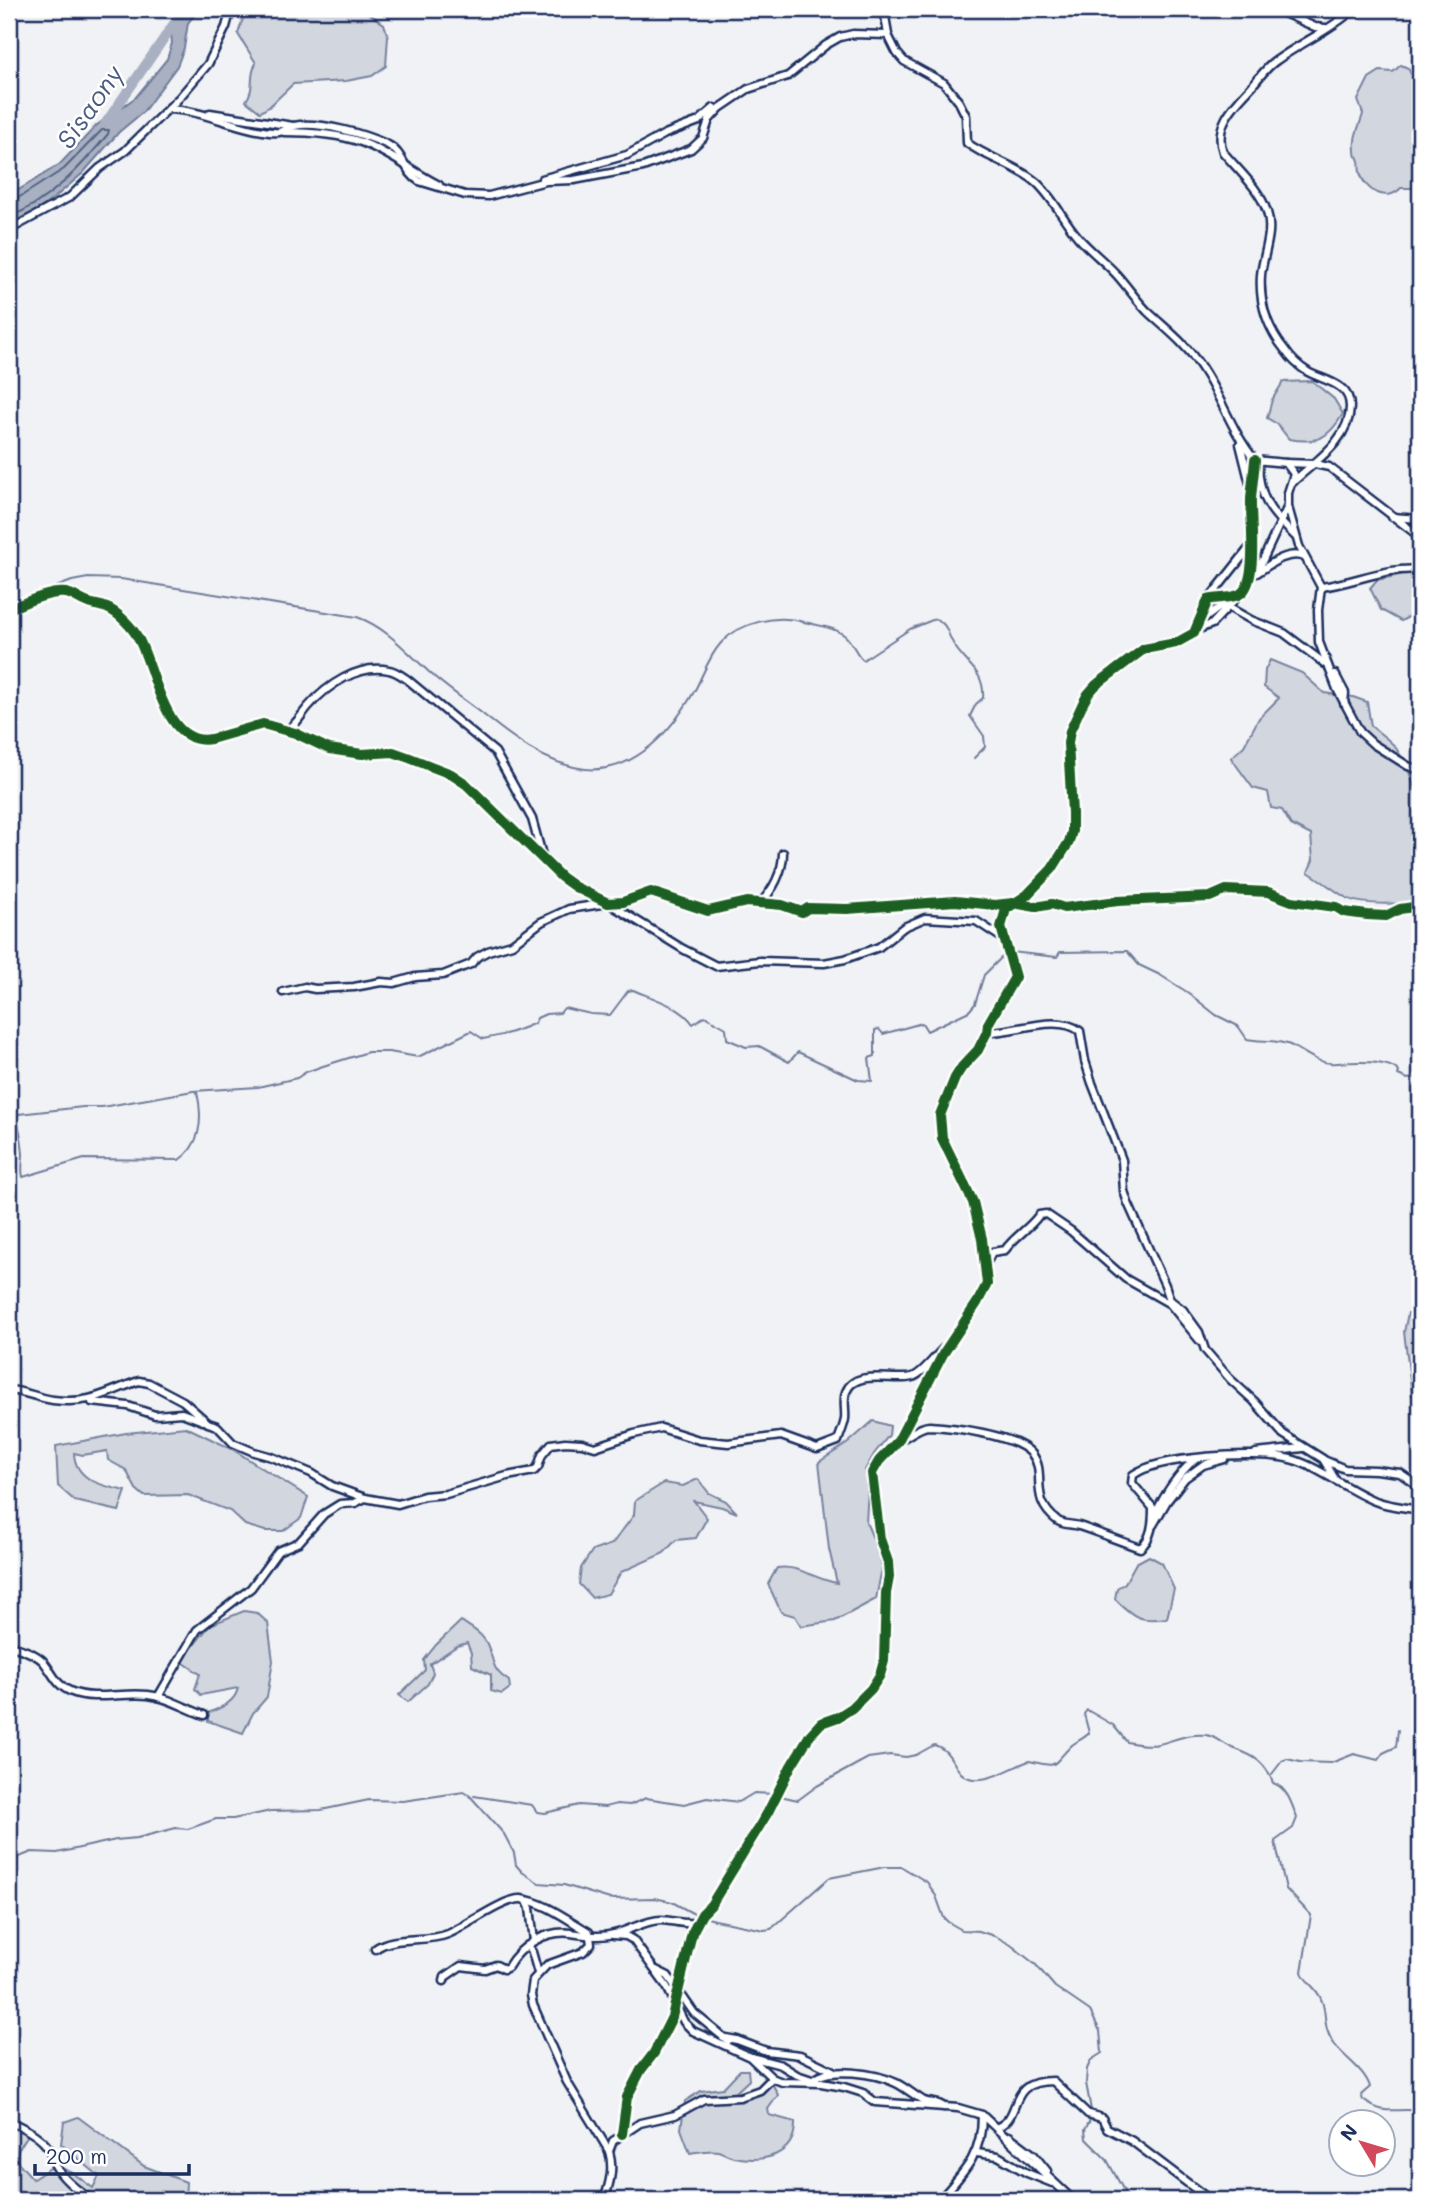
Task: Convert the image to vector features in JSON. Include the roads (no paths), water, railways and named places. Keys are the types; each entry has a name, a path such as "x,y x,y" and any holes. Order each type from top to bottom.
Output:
{"street":[{"path":"9,230 70,197 100,168 125,151 169,108 208,64 226,27 231,9"},
{"path":"884,9 888,35 897,53 904,61 944,83 953,92 966,116 967,143 1035,181 1056,205 1079,239 1116,274 1148,312 1173,332 1199,365 1227,413 1230,424 1256,461 1259,485 1265,501 1296,537"},
{"path":"1275,9 1315,27 1326,28"},
{"path":"1293,482 1315,464 1345,428 1350,415 1350,404 1341,387 1310,373 1292,359 1270,329 1262,299 1261,275 1268,232 1267,210 1223,152 1220,144 1224,120 1263,71 1336,24 1354,9"},
{"path":"169,108 293,126 317,126 368,138 398,152 412,177 419,181 465,195 489,196 546,181 574,180 643,167 691,149 703,138 709,120 723,105 748,89 788,76 840,37 853,34 888,35"},
{"path":"528,187 535,181 559,173 627,155 665,134 699,121 715,107 723,105"},
{"path":"188,110 257,130 315,133 360,142 405,164"},
{"path":"280,132 293,126"},
{"path":"1239,438 1251,493"},
{"path":"1256,461 1288,466 1315,464 1329,467 1363,496 1420,537"},
{"path":"1249,580 1252,543 1251,493 1256,461"},
{"path":"1288,466 1294,474 1288,493 1288,506 1296,537 1321,587 1318,610 1319,642 1344,704 1360,732 1373,744 1408,766 1420,769"},
{"path":"1255,574 1288,506"},
{"path":"1392,517 1420,519"},
{"path":"1198,627 1213,591 1244,557 1252,543"},
{"path":"622,2134 627,2097 641,2070 654,2053 677,2005 692,1933 700,1918 711,1905 768,1812 810,1735 821,1723 838,1717 863,1699 880,1675 884,1661 889,1577 888,1562 880,1539 873,1473 879,1461 898,1441 932,1375 987,1284 982,1238 973,1202 942,1138 940,1115 946,1095 962,1067 978,1050 988,1024 1015,977 1001,927 1006,909 1027,895 1052,869 1069,842 1072,822 1068,743 1070,731 1088,694 1144,649 1176,643 1198,627 1212,624 1239,596 1255,574 1289,556 1297,554 1305,558"},
{"path":"1321,587 1407,568 1420,570"},
{"path":"9,609 47,596 67,593 113,611 137,636 168,715 187,735 205,740 263,724 342,751 362,754 393,752 451,774 473,790 575,887 716,965 760,961 824,963 845,959 879,947 904,927 925,918 976,921 1005,940"},
{"path":"1208,600 1239,596"},
{"path":"1228,607 1251,620 1284,633 1329,667"},
{"path":"285,730 293,727 310,704 341,679 367,670 392,670 408,680 495,752 531,820 544,860"},
{"path":"760,903 776,879 782,864 782,853"},
{"path":"283,992 304,987 315,989 394,983 415,977 443,975 471,964 488,951 512,944 541,922 569,909 623,902 651,892 708,911 740,903 782,905 802,912 808,908 860,909 955,901 995,905 1013,903 1036,907 1052,904 1064,908 1118,901 1210,897 1226,890 1268,892 1292,901 1336,907 1343,912 1367,915 1386,916 1400,909 1420,906"},
{"path":"987,1032 1046,1024 1074,1026 1080,1031 1092,1083 1122,1160 1124,1191 1128,1203 1166,1285 1170,1300 1183,1310 1195,1326 1205,1350 1283,1434 1303,1448 1345,1469 1400,1473 1420,1486"},
{"path":"984,1268 992,1252 1005,1250 1039,1215 1046,1214 1071,1231 1116,1272 1170,1304 1195,1337 1203,1343"},
{"path":"9,1390 23,1391 50,1400 128,1406 155,1415 182,1413 217,1426 233,1443 311,1473 332,1486 365,1498 398,1504 534,1471 551,1444 582,1443 595,1447 661,1428 698,1440 728,1443 780,1436 817,1449 838,1441 845,1420 845,1393 856,1381 872,1376 892,1380 914,1377 930,1364 949,1338 956,1334"},
{"path":"86,1401 139,1381 149,1382 183,1401 208,1423"},
{"path":"898,1441 930,1426 1020,1443 1037,1462 1038,1493 1060,1523 1078,1526 1140,1548 1147,1543 1159,1502 1197,1458"},
{"path":"1152,1523 1152,1503 1132,1483 1133,1475 1160,1464 1197,1458 1247,1456 1303,1448"},
{"path":"1247,1456 1287,1458 1336,1480 1369,1499 1420,1510"},
{"path":"1152,1523 1185,1478 1203,1465 1229,1457"},
{"path":"1323,1459 1336,1480"},
{"path":"158,1697 197,1630 251,1588 278,1551 299,1542 324,1514 340,1504 355,1503 365,1498"},
{"path":"9,1645 36,1655 58,1684 74,1693 86,1696 129,1694 168,1698 204,1715"},
{"path":"375,1949 385,1942 447,1935 517,1899 538,1903 589,1933 592,1944 583,1952 556,1961 538,1973 530,1987 533,2006 567,2082 609,2151 612,2161 611,2176 604,2200"},
{"path":"527,1901 534,1941"},
{"path":"613,1935 659,1920 692,1924 700,1918"},
{"path":"444,1981 445,1977 461,1966 485,1969 496,1965 508,1968 515,1956 540,1937 568,1933 590,1937 626,1936 633,1940 654,1969 677,2005 684,2022 693,2031 750,2057 772,2078 782,2082 821,2083"},
{"path":"527,1946 533,1952 538,1973"},
{"path":"654,1969 676,1983 679,1994 694,2013 726,2038 734,2048"},
{"path":"726,2038 766,2052 800,2055 836,2073"},
{"path":"750,2057 781,2065 812,2081 863,2093 876,2102 972,2110 995,2126 1073,2200"},
{"path":"812,2081 816,2076 856,2073 888,2080 923,2100 938,2102 944,2108"},
{"path":"609,2151 613,2141 640,2123 675,2115 704,2099 750,2094 760,2090 772,2078"},
{"path":"995,2126 1007,2121 1021,2092 1041,2081 1053,2081 1092,2115 1102,2118 1107,2128 1132,2141 1210,2200"},
{"path":"936,2200 943,2196 977,2153 982,2135 982,2115"},
{"path":"9,2121 45,2143 64,2178 92,2200"},
{"path":"977,2153 998,2156 1027,2173 1055,2184"}],"water":[{"path":"171,9 199,9 188,23 184,48 177,66 143,112 119,132 83,173 53,199 28,217 9,224 9,196 60,164 97,125 136,97 167,59 172,43 170,25 175,14"}],"waterway":[{"name":"Sisaony","path":"105,124 184,9"},
{"path":"9,604 72,581 88,578 121,579 357,617 387,634 441,682 515,739 542,755 585,769 603,769 620,764 650,746 676,720 721,643 748,625 782,619 830,628 847,638 863,660 910,629 935,619 945,627 954,645 981,681 983,698 976,704 970,716 984,736 985,747 974,758"},
{"path":"1011,952 1057,957 1060,952 1127,951 1139,965 1160,975 1216,1015 1238,1026 1247,1039 1285,1043 1323,1062 1378,1063 1394,1068 1399,1072 1398,1075 1408,1079 1420,1076"},
{"path":"9,1115 102,1107 193,1091 258,1087 297,1078 306,1072 368,1052 418,1057 471,1031 483,1039 496,1036 535,1023 537,1018 546,1014 560,1013 564,1008 610,1015 628,991 633,990 674,1007 693,1024 705,1016 726,1028 727,1039 746,1047 759,1046 789,1062 798,1052 858,1080 872,1081 869,1058 875,1056 875,1030 879,1029 883,1034 922,1023 927,1031 969,1011 975,1004 984,975 1006,953"},
{"path":"14,1114 21,1139 23,1177 84,1159 179,1160 187,1154 199,1130 197,1092"},
{"path":"780,1796 798,1800 817,1786 868,1758 890,1755 906,1757 916,1755 934,1745 945,1751 957,1768 972,1779 992,1777 1029,1761 1050,1765 1089,1733 1084,1714 1087,1710 1113,1725 1127,1742 1151,1745 1194,1735 1214,1737 1259,1761 1273,1783 1286,1793 1291,1803 1297,1818 1293,1828 1275,1841 1286,1889 1311,1915 1302,1972 1321,1999 1331,2038 1368,2081 1370,2087 1361,2095 1363,2100 1385,2110 1420,2111"},
{"path":"1272,1774 1282,1761 1287,1759 1331,1763 1354,1754 1378,1760 1383,1753 1396,1747 1398,1730"},
{"path":"9,1861 32,1852 57,1853 176,1828 188,1829 216,1819 233,1819 271,1811 321,1810 369,1800 403,1801 464,1792 469,1795"},
{"path":"474,1796 532,1805 537,1812 545,1813 579,1805 630,1805 646,1798 684,1804 707,1798 739,1802 754,1793 774,1794"},
{"path":"470,1796 504,1834 514,1853 516,1865 539,1883 564,1885 610,1899 655,1898 672,1902 696,1915 764,1930 771,1929 829,1878 885,1867 902,1867 927,1882 948,1922 962,1930 979,1931 1011,1945 1036,1965 1055,1987 1090,2011 1100,2031 1102,2053 1091,2060 1087,2069 1086,2083 1091,2118 1085,2130 1086,2139 1107,2160 1129,2200"}]}
